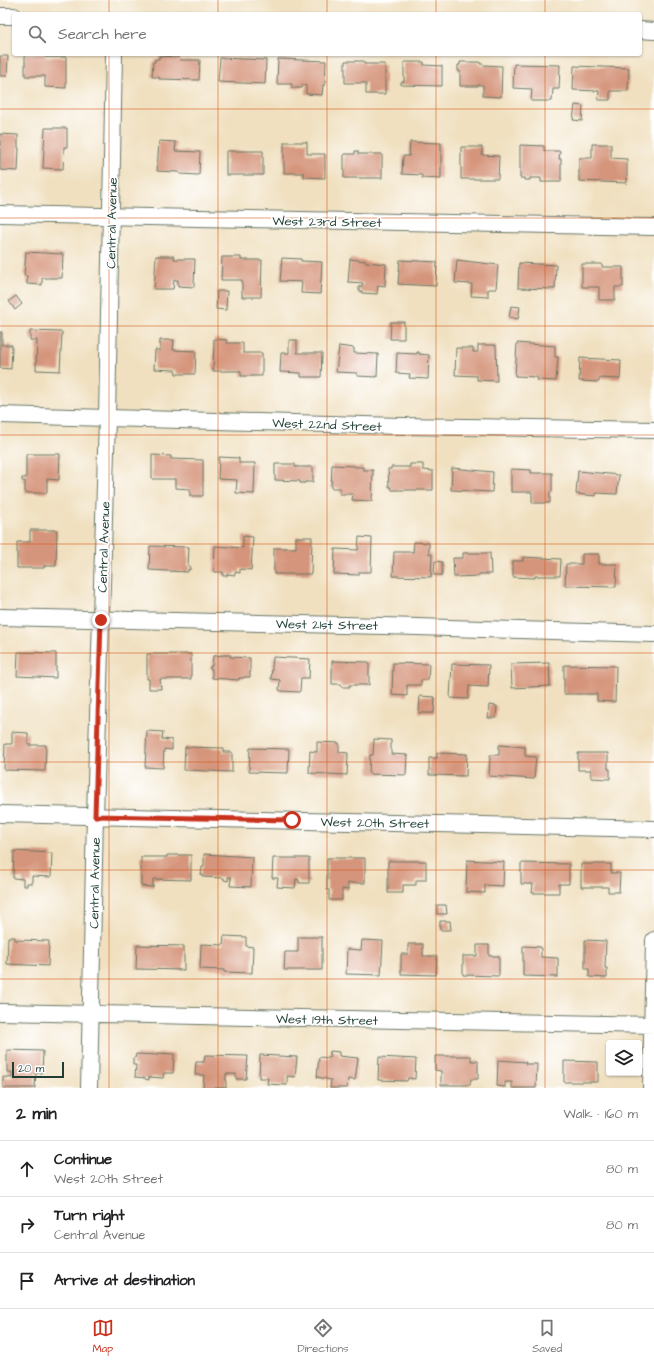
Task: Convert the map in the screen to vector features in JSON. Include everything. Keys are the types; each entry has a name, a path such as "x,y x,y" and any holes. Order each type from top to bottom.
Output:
{"street":[{"path":"0,16 12,16"},
{"path":"642,30 654,31"},
{"name":"Central Avenue","path":"89,1088 95,816 107,418 114,56"},
{"name":"West 23rd Street","path":"0,214 654,227"},
{"name":"West 22nd Street","path":"0,415 400,426 654,430"},
{"name":"West 21st Street","path":"0,617 654,634"},
{"name":"West 20th Street","path":"0,814 654,829"},
{"path":"651,1088 654,940"},
{"name":"West 19th Street","path":"0,1012 653,1025"}],"building":[{"path":"0,56 8,56 7,76 0,76"},
{"path":"25,56 66,57 66,88 45,87 45,76 25,76"},
{"path":"159,56 179,57 180,60 200,60 199,80 159,79 159,77 152,77 153,62 155,62 155,59 159,59"},
{"path":"220,58 266,60 265,84 218,82"},
{"path":"278,59 326,61 325,85 323,85 322,95 306,94 306,85 302,85 302,88 292,88 292,84 277,84"},
{"path":"345,61 364,61 364,64 385,64 385,94 366,94 366,83 345,83"},
{"path":"404,62 424,62 424,65 442,66 442,86 401,85 401,82 404,82"},
{"path":"460,62 480,62 480,64 483,65 502,66 501,97 483,96 483,85 460,86 460,71 458,71 458,65 460,65"},
{"path":"514,64 560,65 559,89 553,89 552,101 531,101 532,89 513,88"},
{"path":"574,66 629,68 628,91 610,91 610,100 598,100 599,91 573,90"},
{"path":"575,105 583,106 582,121 573,120"},
{"path":"45,128 67,128 67,147 64,147 63,169 43,168"},
{"path":"0,134 18,135 18,171 0,170"},
{"path":"159,141 176,142 175,151 200,152 199,175 157,171"},
{"path":"284,142 307,142 307,154 325,154 325,178 304,177 304,173 284,173"},
{"path":"410,142 441,143 441,179 422,178 422,175 402,174 403,156 409,156"},
{"path":"592,144 611,144 611,158 627,159 627,183 579,181 579,158 592,158"},
{"path":"520,145 544,146 544,151 560,151 559,159 561,159 561,182 541,182 541,178 530,178 530,180 524,180 524,178 520,178"},
{"path":"461,147 482,147 482,155 499,156 498,179 461,179"},
{"path":"226,151 263,151 263,175 226,175"},
{"path":"355,151 358,151 358,154 382,154 382,178 344,178 344,154 355,154"},
{"path":"26,252 63,254 62,278 42,278 42,285 27,284 27,276 24,276"},
{"path":"156,256 174,256 174,259 195,259 194,287 178,286 178,280 174,280 173,289 154,289"},
{"path":"222,257 241,257 241,260 262,260 261,297 242,297 242,280 221,280"},
{"path":"282,258 322,262 320,294 301,293 302,282 280,281"},
{"path":"350,259 386,264 385,286 378,285 377,294 362,293 362,291 359,291 359,286 362,286 363,283 348,282"},
{"path":"400,260 437,262 436,286 398,284"},
{"path":"457,260 498,265 496,289 488,289 488,297 471,296 472,284 455,283"},
{"path":"519,263 556,265 555,289 518,288"},
{"path":"582,264 602,264 602,267 623,267 623,287 615,287 615,300 599,300 599,287 582,287"},
{"path":"217,291 227,291 226,310 216,309"},
{"path":"16,296 22,304 15,310 9,301"},
{"path":"511,306 520,307 518,319 509,317"},
{"path":"391,322 404,322 404,339 390,339"},
{"path":"30,331 62,332 60,371 36,370 37,340 30,340"},
{"path":"0,332 2,332 2,345 12,345 11,369 0,368"},
{"path":"214,339 227,340 227,343 243,343 243,353 262,353 262,376 241,376 241,371 213,371"},
{"path":"160,340 174,340 173,350 196,351 195,374 176,374 175,370 154,369 155,350 160,350"},
{"path":"289,340 297,340 297,353 322,353 321,377 301,377 301,373 280,372 281,353 289,353"},
{"path":"517,343 555,346 555,357 558,357 556,381 537,380 537,377 515,376"},
{"path":"478,345 496,345 497,381 477,380 477,376 455,375 456,348 473,348 473,352 478,352"},
{"path":"339,346 354,348 354,353 378,354 377,377 357,376 357,373 336,372"},
{"path":"417,352 419,352 419,354 429,355 428,379 409,378 410,374 396,373 397,353 417,354"},
{"path":"580,358 621,360 620,379 599,378 599,382 579,381"},
{"path":"26,454 60,454 59,480 47,479 47,493 25,493 25,481 22,481 22,478 26,478"},
{"path":"152,455 171,456 171,459 203,460 203,496 190,496 190,489 175,488 175,479 152,479"},
{"path":"219,457 239,458 239,463 255,463 254,494 236,493 237,480 218,479"},
{"path":"275,464 295,464 295,467 313,467 313,482 300,483 300,481 275,480"},
{"path":"410,464 423,464 423,470 433,471 433,490 392,490 391,487 389,487 388,469 391,469 391,467 410,467"},
{"path":"332,465 355,466 363,467 363,470 373,470 372,501 352,500 353,494 340,494 340,488 331,488"},
{"path":"452,468 493,472 492,492 451,490"},
{"path":"511,469 531,470 531,473 552,473 552,492 550,492 550,503 532,503 532,492 511,492"},
{"path":"578,471 619,475 617,494 596,493 596,496 576,494"},
{"path":"30,530 57,530 56,566 44,566 44,568 17,568 17,542 30,542"},
{"path":"243,536 253,537 251,570 240,569 240,573 235,572 235,575 227,574 227,576 223,576 223,572 214,572 215,546 243,548"},
{"path":"296,537 312,537 311,574 274,574 274,548 296,548"},
{"path":"359,537 372,538 371,572 359,572 359,575 334,574 335,549 358,550"},
{"path":"414,542 429,543 429,554 432,554 431,577 393,576 394,552 413,552"},
{"path":"150,546 189,547 188,566 190,566 190,570 188,569 188,572 149,570"},
{"path":"463,553 490,553 491,574 454,577 453,558 463,558"},
{"path":"582,554 599,554 599,564 617,564 616,587 565,586 566,564 582,564"},
{"path":"523,557 561,559 560,576 535,576 535,578 513,577 513,561 523,561"},
{"path":"435,561 442,562 442,575 434,575"},
{"path":"18,652 56,653 56,678 17,676"},
{"path":"147,654 191,654 191,679 160,679 161,689 149,689 149,679 147,679"},
{"path":"231,655 230,657 250,658 250,677 239,678 239,680 212,678 212,669 210,669 210,666 212,666 213,656"},
{"path":"273,657 310,659 309,678 301,678 299,692 279,690 280,680 271,679"},
{"path":"332,661 369,662 369,685 349,685 350,687 341,687 341,684 332,684"},
{"path":"393,663 429,664 428,680 421,680 421,685 407,685 407,696 392,695"},
{"path":"549,663 550,686 512,688 511,664"},
{"path":"452,664 489,665 488,687 469,686 468,699 450,698"},
{"path":"564,665 616,666 615,702 597,701 597,694 564,694"},
{"path":"420,696 435,697 434,713 419,713"},
{"path":"489,705 497,706 496,718 488,718"},
{"path":"147,731 163,732 162,739 172,740 172,750 164,749 163,768 145,767"},
{"path":"12,732 28,733 28,745 46,745 45,771 4,770 5,744 12,744"},
{"path":"374,739 391,740 391,754 407,755 406,775 369,774 370,755 373,755"},
{"path":"317,742 339,743 339,752 348,753 347,775 309,773 310,751 317,752"},
{"path":"499,745 525,747 525,756 536,757 534,779 489,776 490,755 499,755"},
{"path":"185,747 223,748 223,752 232,752 232,772 184,770"},
{"path":"250,748 289,749 288,773 249,772"},
{"path":"437,753 467,754 466,776 429,775 429,758 437,758"},
{"path":"578,753 608,753 608,769 610,769 610,779 591,778 591,770 578,770"},
{"path":"14,851 52,853 51,877 32,876 32,883 27,883 27,886 23,886 23,879 13,878"},
{"path":"204,854 252,857 251,887 230,886 231,877 228,877 228,881 224,880 224,878 203,877 203,875 201,875 202,867 204,867"},
{"path":"167,855 191,855 191,880 153,879 153,887 141,886 141,857 167,857"},
{"path":"273,858 309,858 309,883 299,883 299,880 296,879 295,888 277,887 278,878 272,878"},
{"path":"327,858 365,858 365,883 348,883 348,890 342,889 342,900 329,900 329,890 327,890"},
{"path":"467,860 504,862 503,886 485,885 485,893 466,892"},
{"path":"388,861 426,861 426,880 416,880 416,885 403,885 403,893 388,893"},
{"path":"521,863 569,864 569,884 559,884 559,893 532,893 533,884 521,884"},
{"path":"581,864 611,864 611,873 620,873 619,892 608,892 608,887 581,887"},
{"path":"437,905 446,905 447,914 437,914"},
{"path":"440,921 450,921 451,930 440,930"},
{"path":"224,936 246,937 246,946 253,947 252,973 200,969 201,944 223,945"},
{"path":"8,937 15,937 15,940 49,941 48,966 7,964"},
{"path":"298,937 322,937 322,970 284,970 285,952 298,952"},
{"path":"362,940 383,941 381,975 346,974 347,949 361,950"},
{"path":"585,940 606,941 605,968 607,968 607,978 589,977 589,969 585,969"},
{"path":"408,944 423,944 423,956 437,956 436,975 401,974 401,954 408,954"},
{"path":"137,945 184,946 184,970 136,969"},
{"path":"477,945 489,945 489,956 499,956 499,976 463,975 463,956 477,956"},
{"path":"523,946 541,947 541,957 558,958 558,977 523,976"},
{"path":"7,1050 43,1051 42,1073 36,1073 35,1088 3,1088 3,1077 12,1078 12,1072 7,1072"},
{"path":"330,1051 339,1052 339,1056 358,1058 355,1080 348,1079 347,1088 330,1088 331,1080 317,1077 319,1057 329,1058"},
{"path":"158,1053 174,1054 173,1073 164,1073 163,1078 149,1077 149,1080 135,1077 136,1065 133,1065 133,1058 135,1058 136,1054 158,1055"},
{"path":"205,1055 248,1056 246,1079 236,1079 236,1074 226,1074 226,1088 203,1088 204,1075 195,1075 196,1062 204,1062"},
{"path":"260,1055 297,1057 295,1077 287,1076 287,1085 267,1084 268,1078 259,1078"},
{"path":"435,1056 471,1056 471,1061 478,1061 478,1079 471,1079 470,1085 441,1085 441,1071 435,1070"},
{"path":"379,1057 416,1059 415,1079 408,1078 407,1081 378,1080"},
{"path":"498,1060 526,1062 525,1064 537,1064 536,1088 512,1088 512,1082 505,1082 505,1087 497,1086"},
{"path":"564,1061 598,1062 598,1082 564,1082"}],"route":[{"path":"101,620 95,816 292,820"}]}
